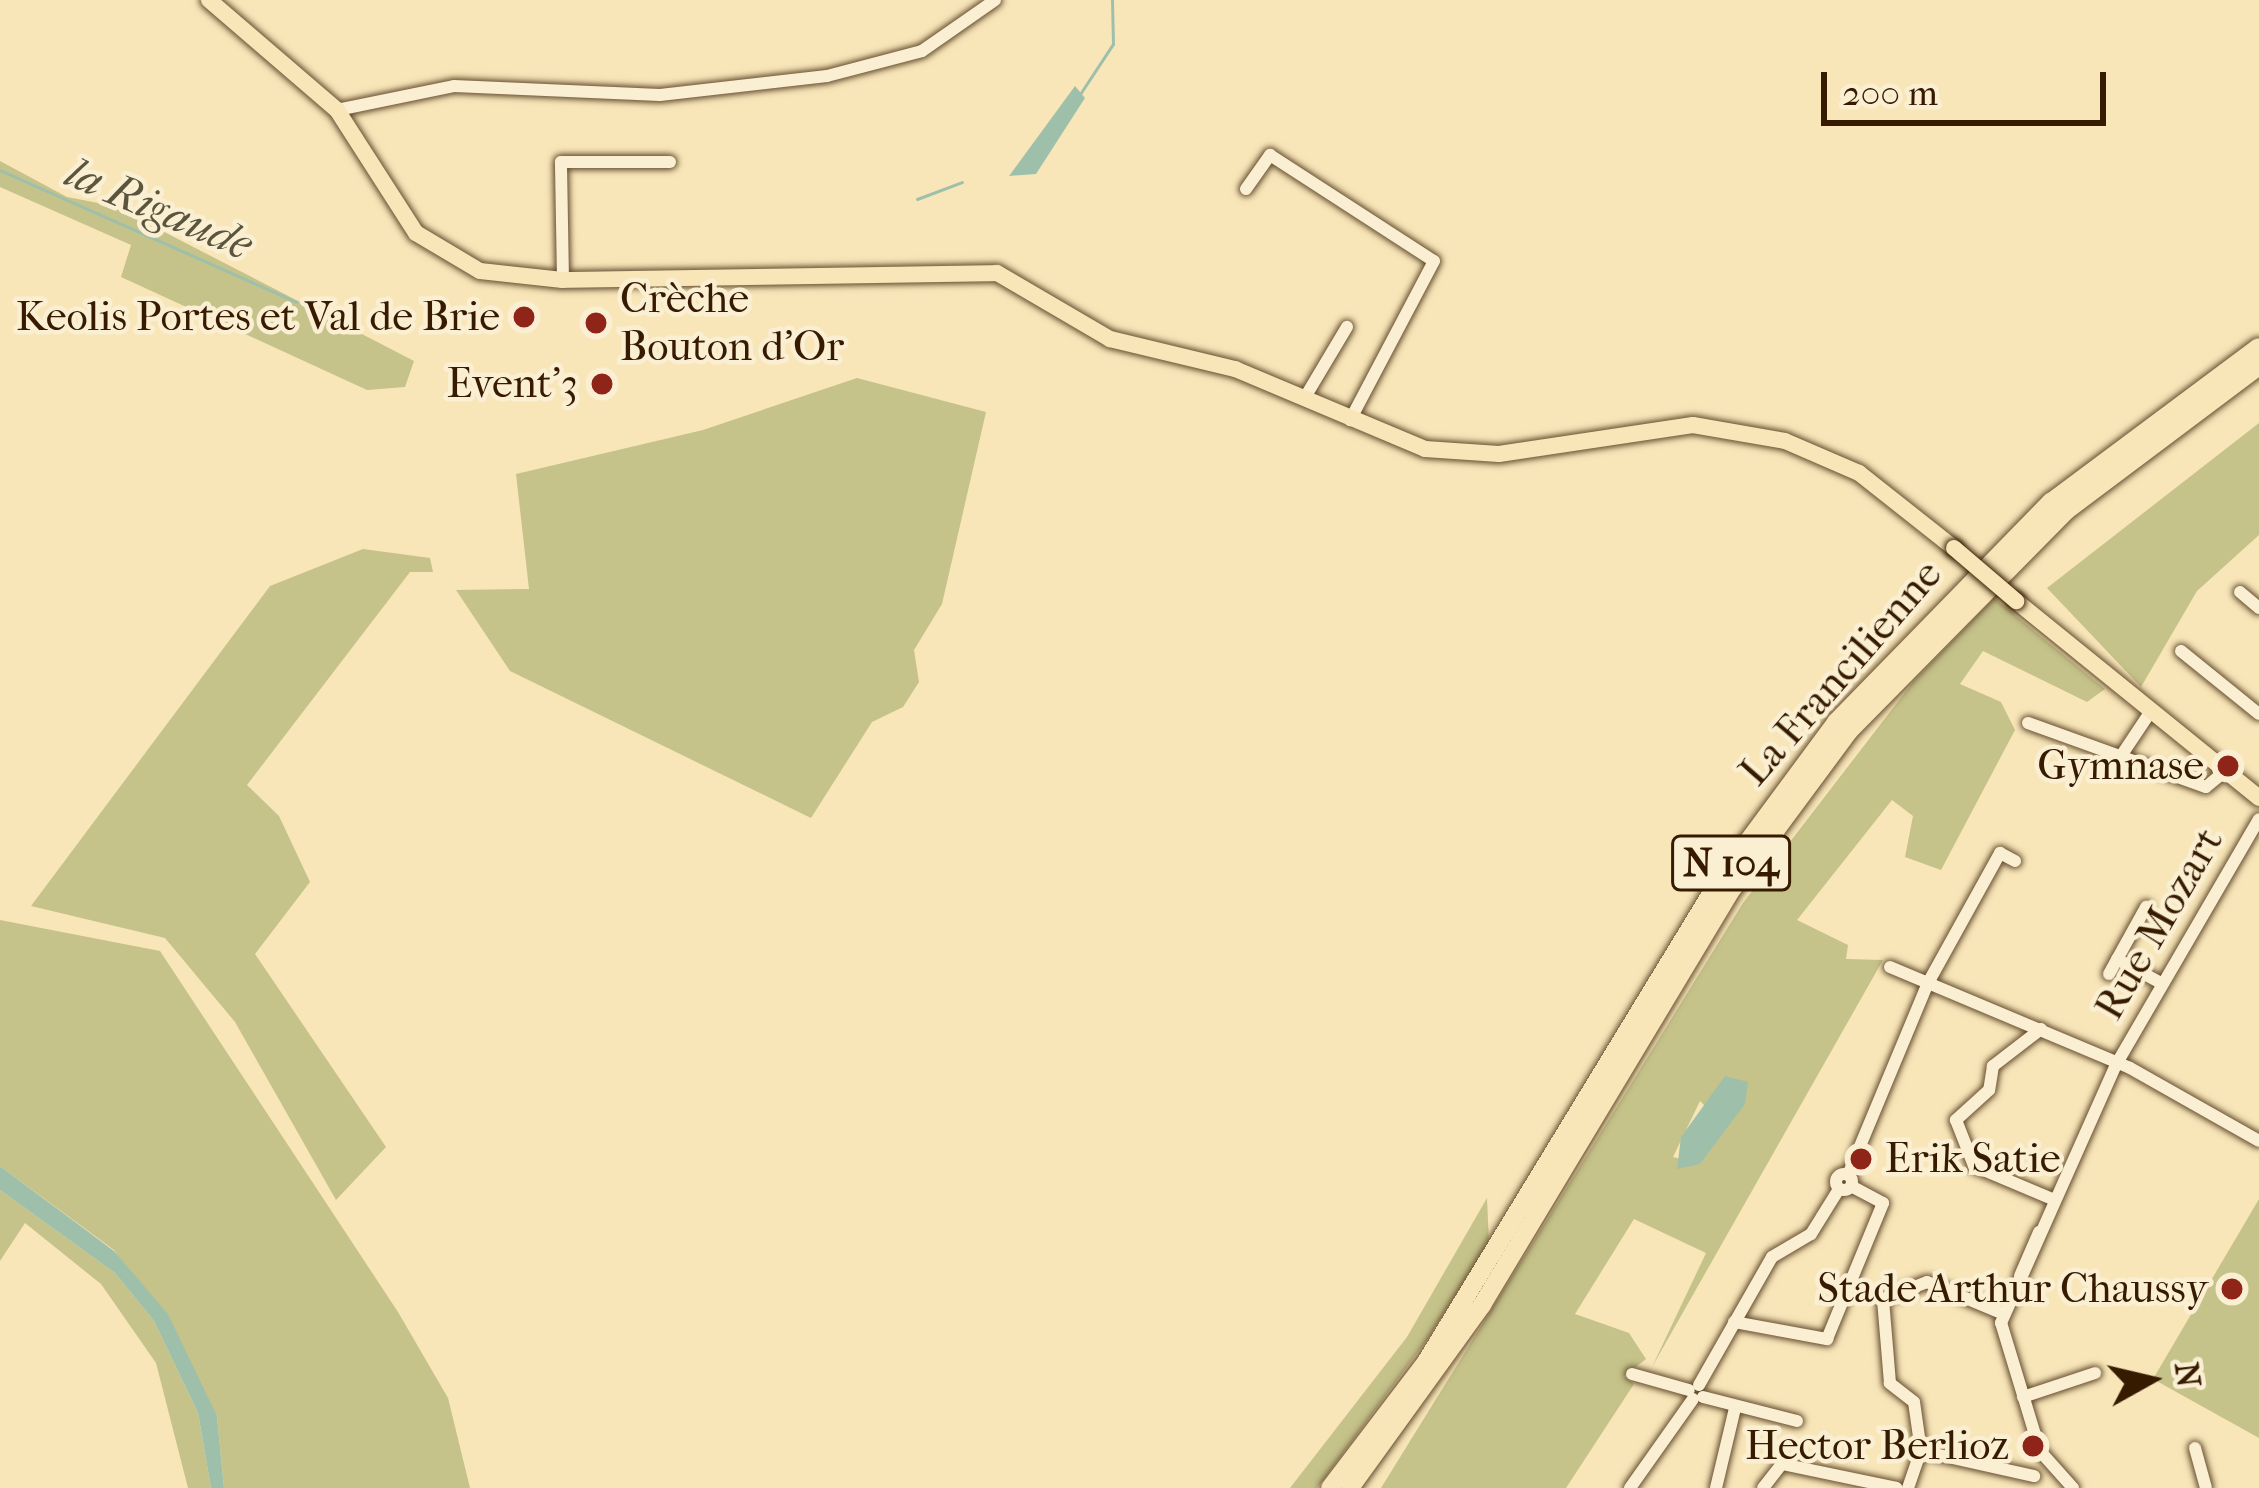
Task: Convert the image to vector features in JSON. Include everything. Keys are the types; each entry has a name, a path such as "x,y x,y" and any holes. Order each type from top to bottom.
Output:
{"highway":[{"name":"La Francilienne","path":"1330,1488 1426,1362 1708,897 1836,722 2018,532 2259,347"},
{"name":"La Francilienne","path":"1350,1488 1482,1305 1733,887 1849,731 2066,511 2259,365"}],"main road":[{"path":"208,0 337,110 430,245 493,275 562,280 997,273 1111,339 1304,399 1351,420 1460,455 1652,426 1738,429 1859,473 1954,548 2219,776 2259,798"}],"street":[{"path":"337,110 454,86 660,95 827,76 922,51 995,0"},
{"path":"1246,189 1270,155 1434,261 1351,420"},
{"path":"562,280 559,164 670,162"},
{"path":"1304,399 1347,326"},
{"path":"2240,592 2259,608"},
{"path":"2181,651 2259,714"},
{"path":"2121,756 2147,717"},
{"path":"2028,723 2206,787 2219,776"},
{"name":"Rue Mozart","path":"2004,1314 2117,1063 2259,819"},
{"path":"1630,1488 1696,1393 1772,1257 1810,1234 1846,1183 1928,983 2000,853 2015,860"},
{"path":"2109,974 2146,907"},
{"path":"2117,959 2162,983"},
{"path":"1890,967 2117,1063 2259,1141"},
{"path":"2041,1029 1993,1066 1989,1090 1956,1120 1974,1166 2052,1199"},
{"path":"1734,1322 1827,1339 1883,1203 1846,1183"},
{"path":"1908,1488 1921,1450 1914,1402 1890,1383 1882,1299 1927,1282 2004,1314 2040,1451 2073,1487"},
{"path":"2023,1397 2095,1373"},
{"path":"1632,1374 1735,1408 1797,1421"},
{"path":"1716,1488 1735,1408"},
{"path":"2195,1448 2206,1488"},
{"path":"1921,1450 2034,1476"},
{"path":"1763,1488 1782,1464 1897,1488"}],"shaded area":[{"path":"1075,86 1085,98 1036,174 1009,176"},
{"path":"0,161 67,197 114,206 414,361 405,387 367,390 121,277 131,245 0,187"},
{"path":"857,378 986,412 942,604 914,650 919,682 903,707 872,722 811,818 510,671 456,590 529,589 516,474 703,430"},
{"path":"2259,423 2259,535 2197,591 2141,687 2047,588"},
{"path":"363,549 430,558 433,572 410,572 247,785 279,816 310,882 255,954 386,1147 336,1200 235,1022 165,938 31,906 270,586"},
{"path":"1994,598 2105,689 2087,702 1983,651 1960,684 2001,702 2015,730 1941,870 1905,857 1913,816 1892,800 1797,920 1848,945 1846,959 1883,960 1652,1367 1706,1253 1634,1219 1575,1314 1629,1333 1646,1359 1624,1376 1634,1384 1566,1488 1381,1488 1743,903 1913,682","holes":["1700,1101 1724,1126 1700,1164 1673,1157"]},
{"path":"0,920 160,951 398,1312 448,1398 470,1488 224,1488 217,1416 114,1250 0,1166"},
{"path":"1725,1076 1748,1082 1745,1104 1700,1164 1677,1169 1681,1137"},
{"path":"0,1166 114,1251 168,1314 217,1416 224,1488 211,1488 198,1413 154,1321 115,1273 0,1190"},
{"path":"0,1190 115,1273 154,1321 198,1413 211,1488 188,1488 156,1363 101,1284 25,1223 0,1261"},
{"path":"1487,1198 1489,1244 1426,1341 1317,1488 1290,1488 1407,1337"},
{"name":"Stade Arthur Chaussy","path":"2259,1199 2259,1438 2153,1379"}],"waterway":[{"name":"la Rigaude","path":"1080,94 1113,44 1112,0"},
{"name":"la Rigaude","path":"0,170 296,302"},
{"name":"la Rigaude","path":"917,199 962,182"}],"place":[{"name":"Keolis Portes et Val de Brie","path":"524,317"},
{"name":"Crèche Bouton d'Or","path":"596,323"},
{"name":"Event'3","path":"602,384"},
{"name":"Gymnase","path":"2228,766"},
{"name":"Erik Satie","path":"1861,1159"},
{"name":"Stade Arthur Chaussy","path":"2232,1289"},
{"name":"Hector Berlioz","path":"2033,1446"}]}
